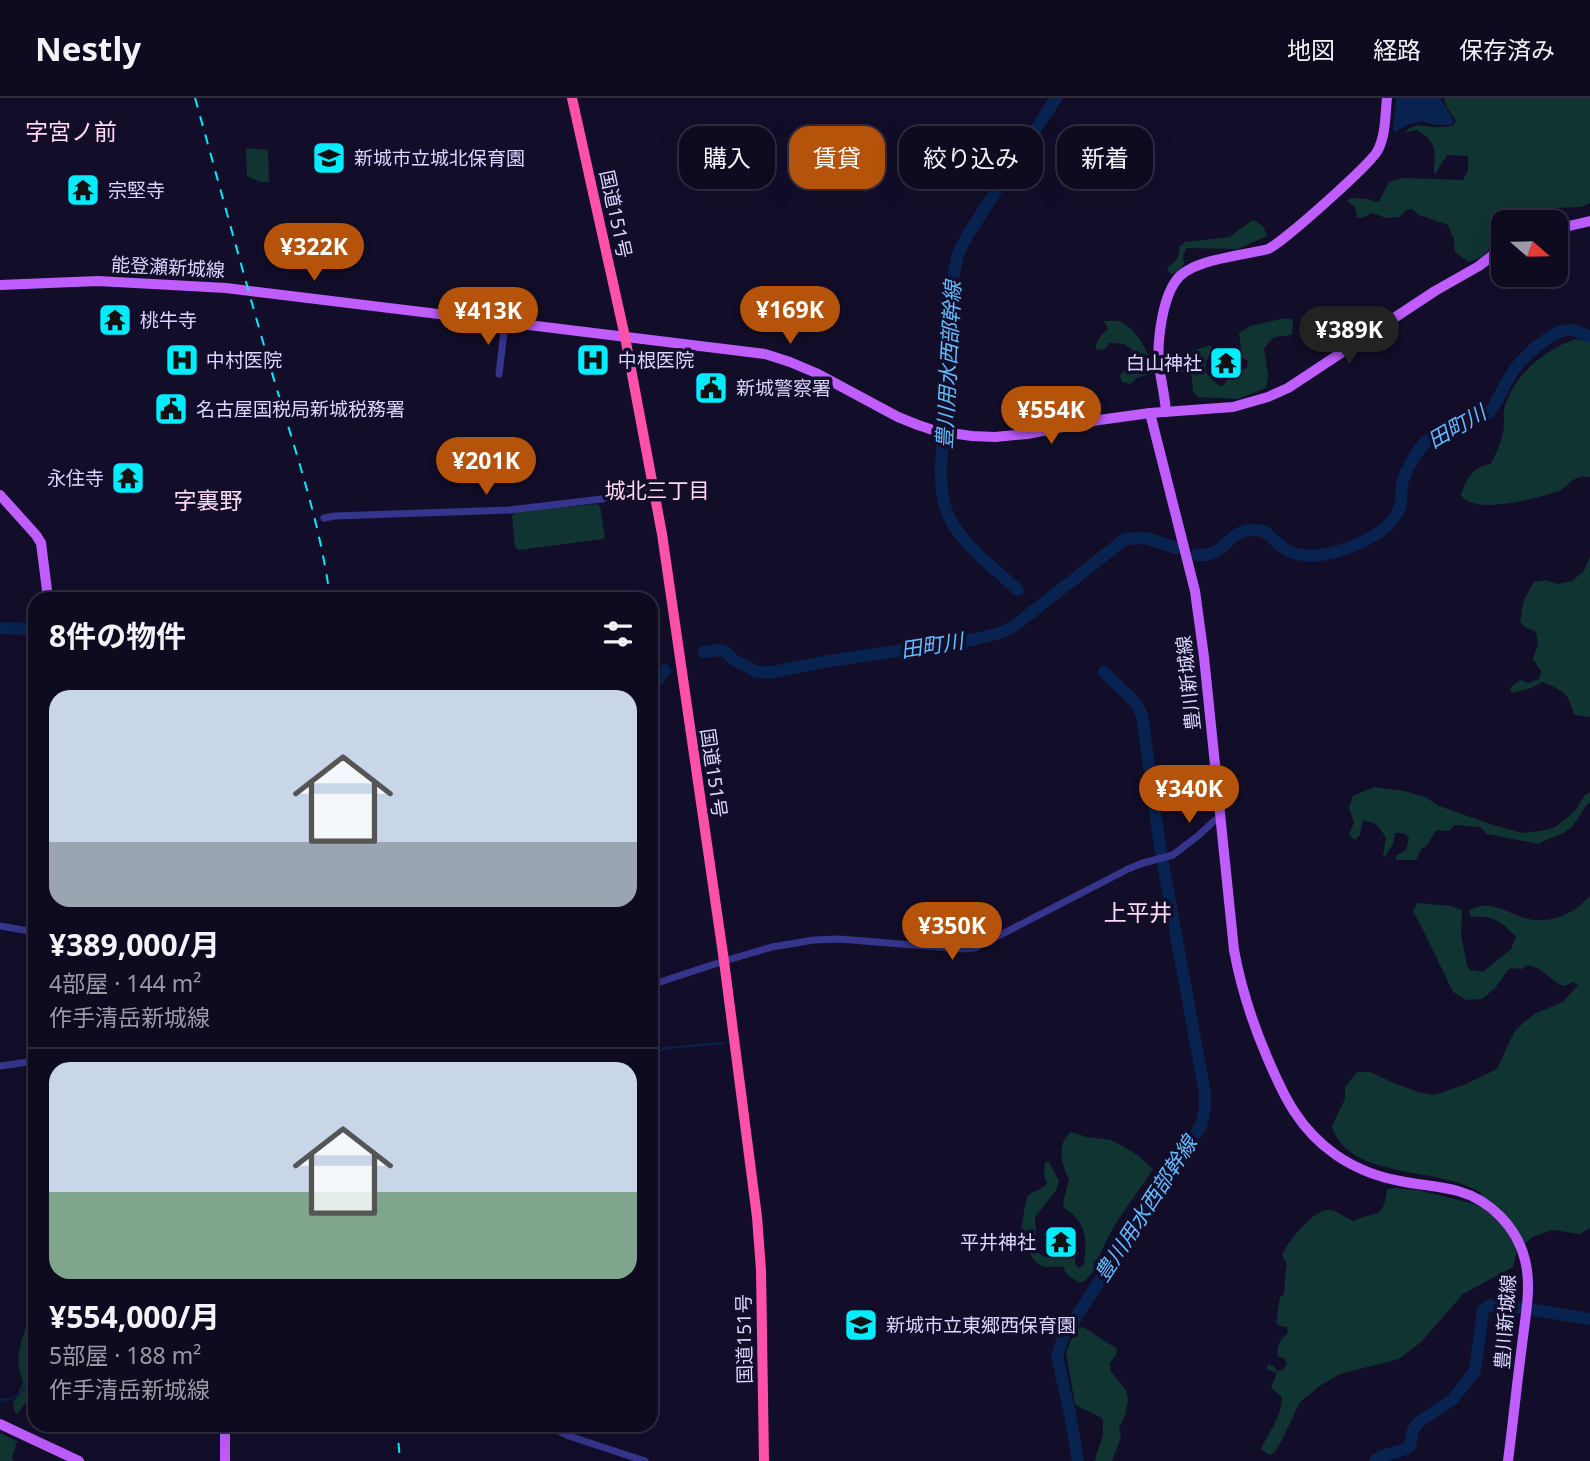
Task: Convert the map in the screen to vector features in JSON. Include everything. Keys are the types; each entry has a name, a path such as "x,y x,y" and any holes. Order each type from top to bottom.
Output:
{"highway":[{"name":"国道151号","path":"572,98 625,337 654,488 723,961 757,1217 761,1283 764,1461"}],"main road":[{"path":"1166,412 1159,354 1165,308 1175,281 1182,273 1199,265 1271,248 1326,201 1376,154 1383,136 1387,98"},
{"path":"1568,226 1590,221"},
{"path":"1150,413 1233,407 1268,397 1303,378 1491,256"},
{"name":"能登瀬新城線","path":"0,285 98,281 226,288 745,352 777,358 816,373 898,417 950,434 995,437 1027,434 1150,413"},
{"name":"豊川新城線","path":"1150,413 1195,591 1234,950 1241,988 1281,1091 1311,1134 1338,1157 1357,1167 1393,1180 1437,1186 1472,1196 1496,1212 1511,1228 1526,1262 1527,1293 1508,1461"},
{"path":"0,495 41,543 47,592"},
{"path":"0,1424 79,1461"},
{"path":"225,1432 225,1461"}],"street":[{"path":"499,374 505,323"},
{"path":"324,518 509,510 602,499 654,488"},
{"path":"658,983 772,947 814,940 839,939 975,948 1128,869 1167,858 1220,818"},
{"path":"0,926 28,931"},
{"path":"0,1066 28,1062"},
{"path":"561,1432 645,1461"}],"green space":[{"path":"1444,98 1590,98 1590,203 1581,207 1551,210 1491,210 1491,247 1482,257 1469,262 1455,252 1454,239 1448,225 1419,215 1412,209 1406,210 1400,217 1386,218 1372,213 1362,218 1357,217 1355,207 1347,201 1351,198 1379,201 1389,182 1402,178 1463,180 1468,171 1468,156 1447,155 1436,174 1432,143 1416,130 1404,133 1411,127 1418,126 1453,126 1456,121"},
{"path":"246,148 268,150 269,182 260,182 247,176"},
{"path":"1253,220 1263,226 1267,236 1238,249 1186,248 1184,264 1178,272 1171,274 1167,269 1177,258 1179,247 1185,242 1229,237"},
{"path":"1285,318 1293,320 1292,335 1274,337 1264,348 1268,375 1266,388 1238,399 1198,397 1193,392 1189,372 1165,371 1163,356 1183,354 1211,345 1205,370 1220,386 1224,385 1232,372 1247,368 1248,361 1242,357 1239,333 1250,326"},
{"path":"1104,321 1120,321 1127,325 1136,334 1150,361 1156,364 1157,372 1136,378 1131,384 1122,382 1120,376 1128,366 1132,349 1124,344 1109,343 1105,349 1096,350 1096,344 1108,329"},
{"path":"1576,339 1590,342 1590,477 1579,477 1559,491 1547,495 1506,504 1491,505 1468,501 1461,495 1463,489 1475,471 1491,464 1502,437 1504,411 1514,387 1542,357"},
{"path":"597,504 600,506 605,537 603,539 519,550 515,547 512,516 515,512"},
{"path":"1590,556 1590,717 1575,715 1566,695 1542,682 1512,693 1510,688 1520,680 1528,683 1539,679 1541,671 1533,659 1538,644 1536,632 1520,622 1524,600 1534,582 1546,580 1557,584 1572,581 1584,571"},
{"path":"1374,787 1425,797 1439,806 1522,833 1555,827 1577,808 1584,796 1590,792 1590,802 1569,829 1539,844 1487,834 1480,827 1454,825 1449,831 1436,830 1416,860 1396,860 1396,856 1406,850 1409,838 1404,833 1395,833 1393,844 1385,857 1386,837 1376,824 1363,820 1360,835 1355,840 1349,835 1354,822 1349,808 1353,796"},
{"path":"1590,895 1590,1228 1580,1234 1553,1230 1532,1237 1517,1251 1513,1267 1463,1294 1421,1342 1399,1359 1340,1374 1321,1385 1300,1402 1283,1438 1275,1452 1270,1455 1261,1449 1277,1417 1282,1397 1271,1388 1277,1373 1267,1369 1268,1364 1277,1371 1283,1370 1287,1363 1284,1358 1278,1357 1278,1350 1279,1344 1288,1333 1287,1327 1276,1323 1280,1297 1284,1294 1287,1264 1282,1255 1295,1235 1309,1220 1323,1211 1333,1210 1354,1221 1378,1213 1383,1206 1387,1189 1418,1190 1475,1204 1481,1193 1444,1179 1376,1164 1357,1156 1341,1144 1332,1126 1345,1099 1345,1087 1357,1072 1370,1072 1418,1092 1434,1095 1464,1085 1497,1069 1514,1032 1536,1013 1563,1002 1578,985 1573,982 1560,985 1538,968 1527,965 1522,969 1508,970 1495,988 1482,999 1466,1000 1453,992 1413,911 1417,903 1451,906 1462,910 1461,934 1467,966 1470,970 1483,972 1511,949 1516,937 1497,920 1471,917 1469,911 1488,906 1530,920 1550,920 1576,909"},
{"path":"1071,1132 1111,1140 1136,1154 1153,1169 1112,1230 1091,1274 1080,1283 1067,1275 1063,1267 1046,1267 1037,1262 1020,1237 1028,1196 1047,1183 1044,1175 1045,1162 1049,1162 1059,1181 1056,1190 1035,1217 1036,1237 1033,1246 1043,1256 1068,1255 1075,1257 1075,1264 1079,1268 1084,1265 1084,1232 1077,1219 1063,1207 1069,1179 1061,1154 1063,1143"},
{"path":"28,1321 28,1398 18,1414 13,1404 23,1383 19,1358"},
{"path":"1079,1327 1085,1328 1117,1349 1110,1363 1111,1372 1126,1390 1128,1400 1119,1429 1121,1437 1112,1461 1095,1461 1103,1435 1103,1419 1075,1404 1066,1353"},
{"path":"0,1433 17,1441 12,1458 15,1461 0,1461"}],"water":[{"path":"1396,98 1440,98 1454,121 1452,125 1436,125 1422,121 1409,124 1395,132"}],"waterway":[{"name":"豊川用水西部幹線","path":"1018,590 965,541 945,506 941,467 954,272 958,254 967,236 1056,98"},
{"name":"田町川","path":"1196,555 1214,552 1235,535 1251,530 1265,532 1282,547 1305,555 1332,553 1371,537 1385,528 1397,514 1405,475 1415,455 1427,441 1487,414 1513,371 1527,355 1553,335 1570,330 1590,337"},
{"name":"田町川","path":"704,652 720,650 755,671 768,673 829,661 972,640 1013,627 1125,539 1146,538 1176,548"},
{"name":"田町川","path":"0,628 28,629"},
{"name":"田町川","path":"658,679 665,670"},
{"name":"豊川用水西部幹線","path":"1078,1461 1057,1356 1063,1337 1201,1126 1205,1108 1205,1094 1160,847 1142,715 1135,702 1104,672"},
{"path":"658,1051 666,1048 723,1043"},
{"path":"1375,1461 1410,1446 1413,1430 1419,1422 1452,1400 1475,1371 1483,1310 1490,1305 1520,1308"},
{"path":"1535,1310 1590,1319"},
{"path":"0,1400 17,1396 25,1387 28,1377"}],"railway":[{"path":"195,98 320,539 329,592"},
{"path":"398,1432 400,1461"}],"place":[{"name":"新城市立城北保育園","path":"329,158"},
{"name":"宗堅寺","path":"83,190"},
{"name":"桃牛寺","path":"115,320"},
{"name":"中村医院","path":"182,360"},
{"name":"中根医院","path":"593,360"},
{"name":"白山神社","path":"1226,363"},
{"name":"新城警察署","path":"711,388"},
{"name":"名古屋国税局新城税務署","path":"171,409"},
{"name":"永住寺","path":"128,478"},
{"name":"平井神社","path":"1061,1242"},
{"name":"新城市立東郷西保育園","path":"861,1325"}],"district":[{"name":"字宮ノ前","path":"71,132"},
{"name":"城北三丁目","path":"657,491"},
{"name":"字裏野","path":"208,501"},
{"name":"上平井","path":"1138,913"}]}
